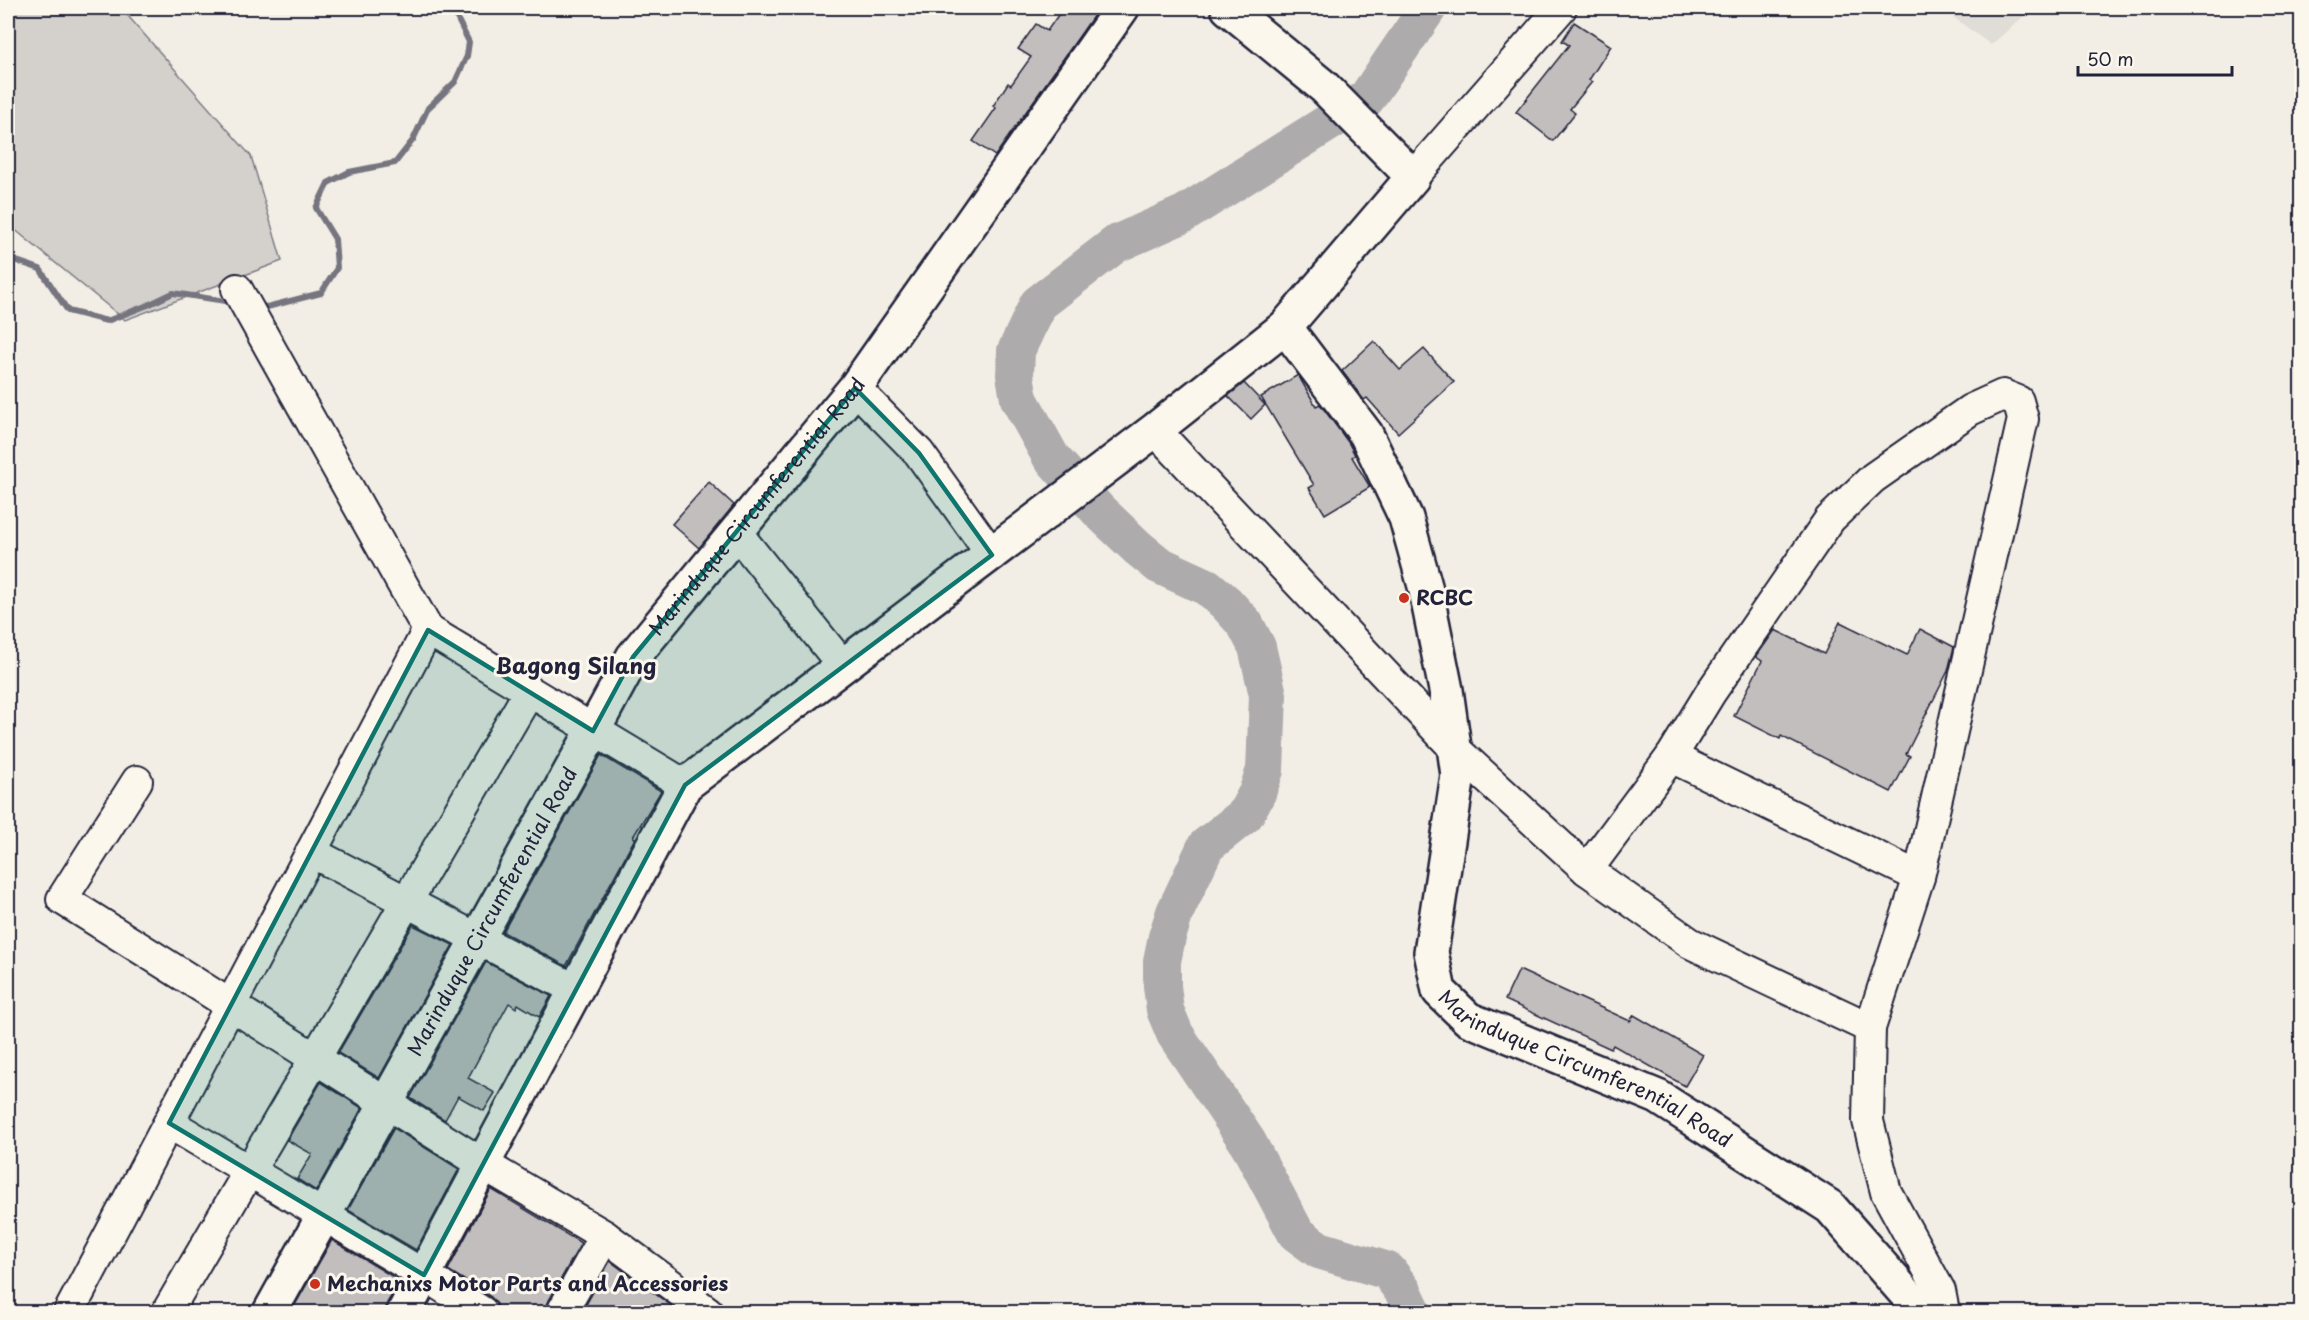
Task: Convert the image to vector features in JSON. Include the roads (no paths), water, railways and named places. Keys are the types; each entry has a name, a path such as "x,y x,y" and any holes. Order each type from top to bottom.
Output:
{"main road":[{"name":"Marinduque Circumferential Road","path":"270,1312 633,657 855,387 1122,8"},
{"path":"404,1312 685,785 1109,466 1285,327 1413,177 1324,87 1228,8"},
{"name":"Marinduque Circumferential Road","path":"1285,327 1366,434 1406,518 1425,586 1446,690 1458,775 1431,952 1439,991 1468,1019 1658,1097 1830,1207 1922,1312"}],"street":[{"path":"1413,177 1561,8"},
{"path":"243,301 428,630 685,785"},
{"path":"855,387 919,453 992,555"},
{"path":"1587,870 1671,757 1711,692 1830,519 1873,478 1970,410 2003,395 2018,401 2023,419 1919,877 1870,1028 1868,1121 1870,1131 1886,1192 1940,1291 1944,1312"},
{"path":"1155,430 1455,749 1587,870 1690,943 1870,1028"},
{"path":"736,532 843,666"},
{"path":"69,1312 428,630"},
{"path":"167,1312 529,692"},
{"path":"1671,757 1919,877"},
{"path":"137,781 62,898 483,1164 605,1236 708,1312"},
{"path":"311,852 576,990"},
{"path":"168,1123 482,1312"},
{"path":"561,1312 605,1236"}],"waterway":[{"path":"257,305 267,307 321,293 337,268 335,239 316,208 328,183 349,172 395,163 413,140 428,108 455,82 467,56 469,42 454,8"},
{"path":"1413,1312 1403,1291 1388,1271 1319,1250 1296,1233 1247,1141 1175,1034 1165,1010 1162,961 1175,912 1206,846 1245,815 1257,793 1265,770 1268,695 1257,647 1245,624 1226,603 1207,587 1159,565 1099,511 1051,457 1019,399 1015,375 1016,351 1038,304 1116,244 1184,214 1366,99 1428,8"},
{"path":"8,263 14,260 40,269 68,311 107,321 173,293 232,302"}],"place":[{"name":"RCBC","path":"1404,598"},
{"name":"Mechanixs Motor Parts and Accessories","path":"315,1284"}],"district":[{"name":"Bagong Silang","path":"576,666"}]}
